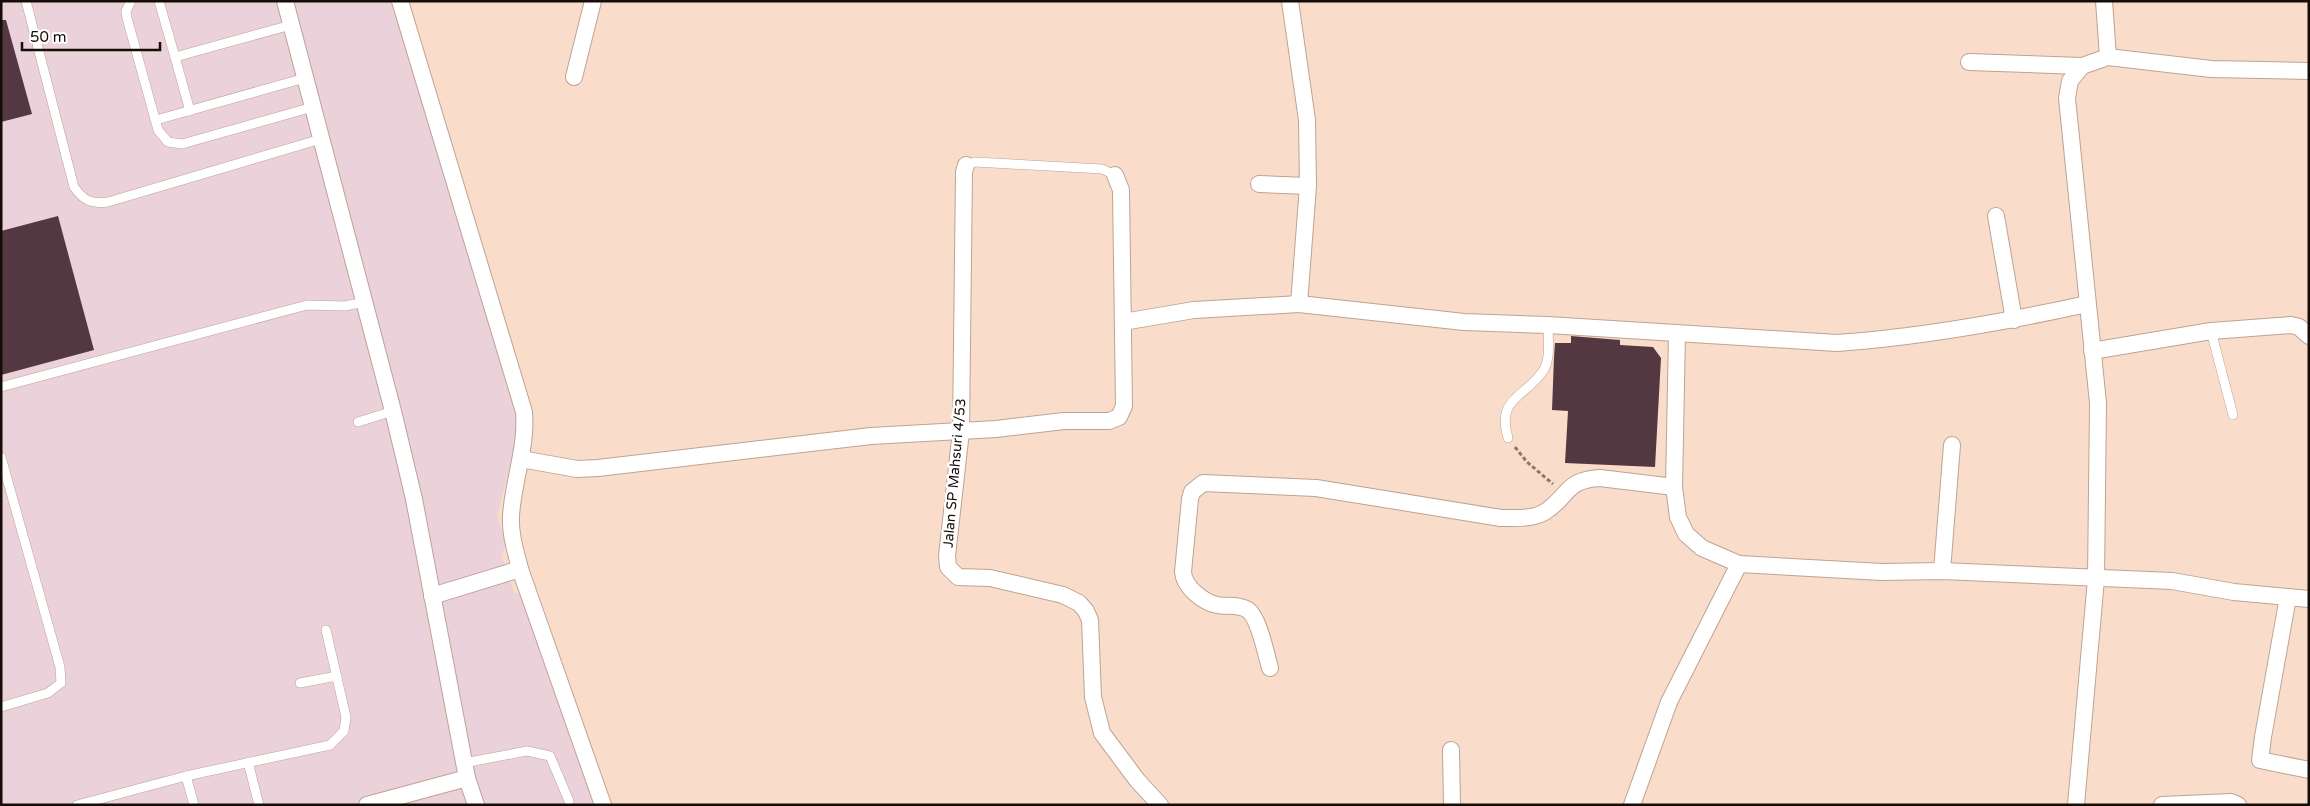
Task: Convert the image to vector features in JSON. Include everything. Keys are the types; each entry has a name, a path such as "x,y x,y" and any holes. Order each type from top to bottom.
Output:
{"street":[{"path":"285,1 393,411 414,499 466,770 476,805"},
{"path":"400,1 521,399 525,426 511,514 511,525 520,569 603,805"},
{"path":"574,77 593,1"},
{"path":"1290,1 1307,120 1308,186 1299,304"},
{"path":"2104,1 2108,57"},
{"path":"1969,62 2082,66 2108,57 2211,69 2309,71"},
{"path":"2076,805 2096,579 2098,403 2066,98 2070,81 2082,66"},
{"name":"Jalan SP Mahsuri 4/53","path":"966,165 964,172 961,431 947,556 948,566 958,577 990,578 1063,596 1079,603 1086,610 1090,620 1093,697 1102,733 1137,780 1160,805"},
{"path":"521,459 577,469 598,468 871,436 961,431 1064,420 1109,421 1119,417 1124,406 1121,190 1115,175"},
{"path":"1259,184 1308,186"},
{"path":"1996,216 2014,320"},
{"path":"1123,322 1194,310 1299,304 1464,322 1548,325 1837,343 1868,341 2014,320 2087,304"},
{"path":"2092,351 2211,331 2291,325 2299,327 2309,336"},
{"path":"1677,333 1674,487 1678,517 1686,534 1702,548 1738,564 1882,572 1942,571 2172,581 2234,592 2309,599"},
{"path":"1942,571 1952,445"},
{"path":"1270,668 1254,620 1248,610 1237,606 1213,604 1191,590 1185,582 1183,572 1190,499 1197,486 1210,482 1316,488 1500,518 1526,518 1542,514 1550,509 1565,492 1577,483 1588,479 1600,478 1674,487"},
{"path":"1632,805 1669,702 1738,564"},
{"path":"432,596 520,569"},
{"path":"2288,597 2260,760 2309,770"},
{"path":"1451,750 1452,805"},
{"path":"367,805 466,770"},
{"path":"2162,805 2231,802 2238,805"}],"lane":[{"path":"26,1 74,187 83,200 96,204 108,202 322,140"},
{"path":"131,1 126,10 127,18 156,120 162,137 168,142 182,144 313,107"},
{"path":"160,1 190,111"},
{"path":"175,58 291,25"},
{"path":"156,120 305,78"},
{"path":"966,165 975,162 1102,169 1115,175"},
{"path":"1,386 308,305 345,306 364,302"},
{"path":"1508,438 1505,426 1506,413 1511,400 1544,371 1547,360 1548,325"},
{"path":"2211,331 2233,416"},
{"path":"358,422 393,411"},
{"path":"1,456 60,667 61,683 48,693 1,707"},
{"path":"77,805 186,776 330,745 344,731 346,716 326,630"},
{"path":"300,683 337,676"},
{"path":"466,770 526,751 550,756 569,801"},
{"path":"248,762 258,805"},
{"path":"186,776 194,805"}],"path":[{"path":"1508,438 1527,462 1544,478 1565,492"}],"shaded area":[{"path":"1,1 394,1 516,406 517,438 497,516 507,545 501,554 514,592 527,597 596,805 1,805"}],"building":[{"path":"1,20 6,20 32,114 1,122"},
{"path":"58,216 94,350 1,375 1,231"},
{"path":"1571,336 1620,340 1620,345 1653,347 1661,358 1655,467 1565,463 1568,411 1552,410 1554,357 1555,343 1571,343"}]}
